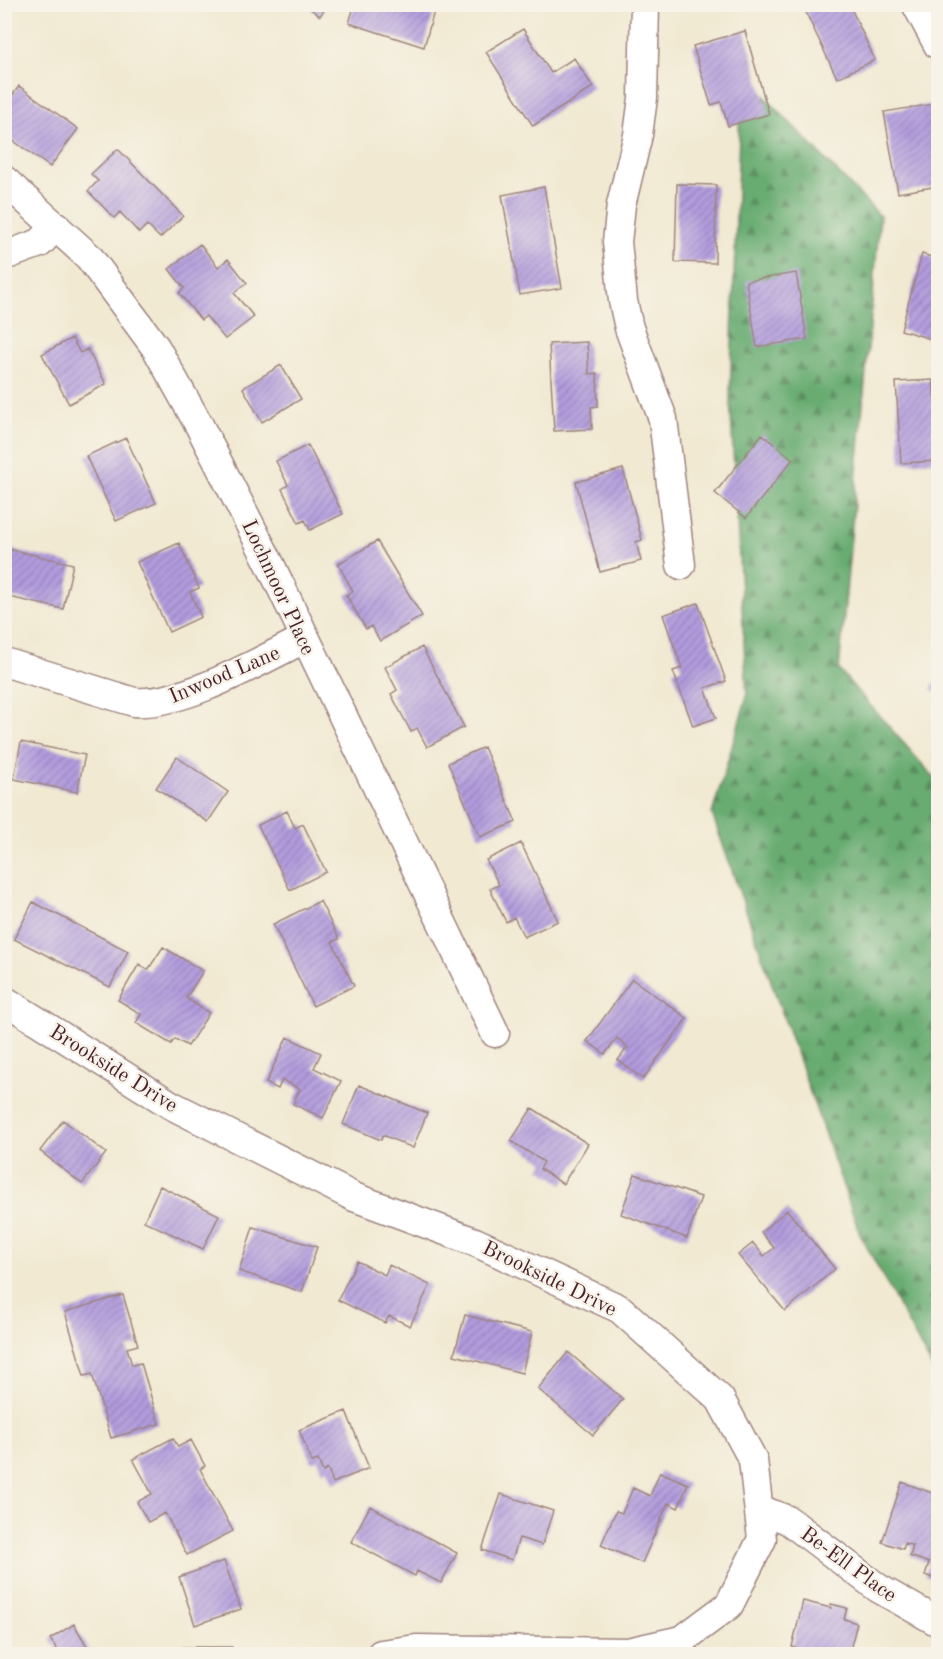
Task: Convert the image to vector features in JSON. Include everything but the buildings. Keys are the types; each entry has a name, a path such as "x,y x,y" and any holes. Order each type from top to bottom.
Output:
{"street":[{"path":"645,4 643,98 638,135 621,205 618,251 623,301 629,328 663,420 681,565"},
{"path":"916,4 939,45"},
{"name":"Lochmoor Place","path":"4,180 89,257 156,348 264,553 495,1033"},
{"path":"4,256 40,243 56,226"},
{"name":"Inwood Lane","path":"4,662 134,702 148,703 184,694 304,639"},
{"name":"Brookside Drive","path":"4,1000 171,1106 354,1197 474,1242 620,1309 720,1399 753,1460 762,1539 729,1605 682,1640 655,1650 628,1652 416,1649 381,1654"},
{"name":"Be-Ell Place","path":"759,1509 788,1520 878,1588 939,1622"}],"green space":[{"path":"741,72 880,216 839,670 938,782 938,1379 860,1234 712,814 747,696 730,397"}]}
